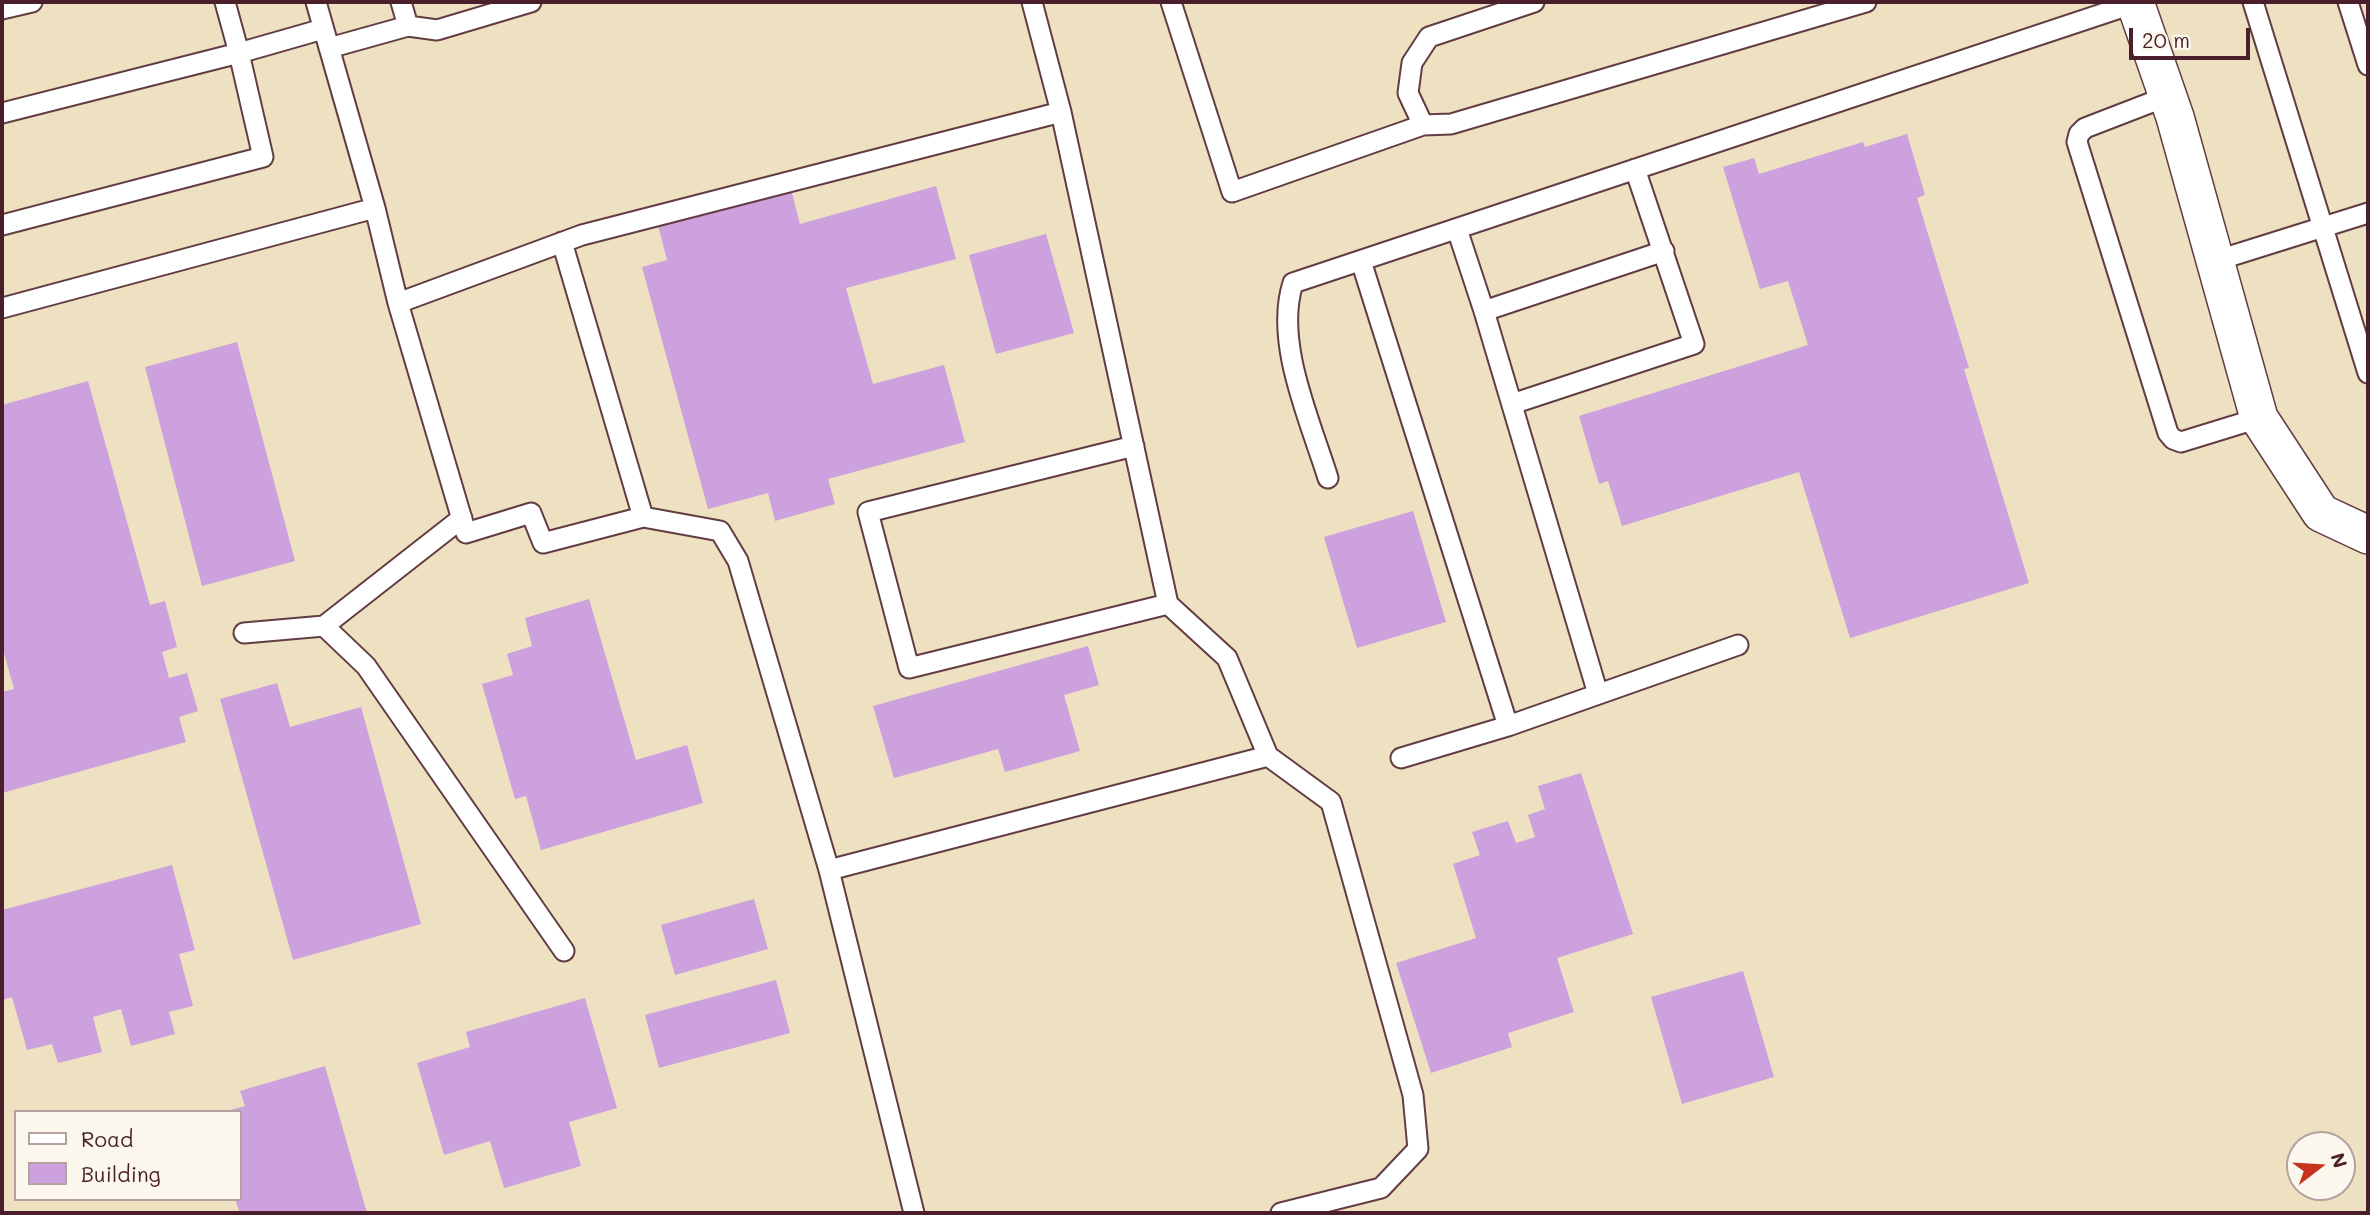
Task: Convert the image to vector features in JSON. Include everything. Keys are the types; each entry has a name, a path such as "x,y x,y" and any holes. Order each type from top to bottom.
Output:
{"street":[{"path":"2135,2 2168,96 2259,418 2321,513 2368,536"}],"lane":[{"path":"2,9 32,2"},
{"path":"2,225 263,157 225,2"},
{"path":"316,2 398,303 466,533 531,513 543,544 643,517 719,531 738,561 829,870 914,1213"},
{"path":"401,2 408,26"},
{"path":"329,48 408,26 437,30 531,2"},
{"path":"1032,2 1061,112 1168,604 1227,658 1268,756 1331,802 1413,1095 1418,1149 1381,1188 1281,1213"},
{"path":"1171,2 1232,192 1423,125 1451,124 1866,2"},
{"path":"1423,125 1408,93 1412,64 1429,37 1534,2"},
{"path":"1328,478 1291,357 1287,302 1293,283 2135,2"},
{"path":"2253,2 2368,373"},
{"path":"2348,2 2368,65"},
{"path":"2,113 323,29"},
{"path":"2168,96 2085,128 2078,134 2077,142 2168,433 2181,442 2259,418"},
{"path":"398,303 582,235 1061,112"},
{"path":"1512,404 1694,344 1635,169"},
{"path":"2,308 374,208"},
{"path":"2215,261 2368,213"},
{"path":"1457,229 1598,694"},
{"path":"562,242 643,517"},
{"path":"1484,311 1664,251"},
{"path":"1361,261 1508,726"},
{"path":"1135,446 867,512 909,668 1168,604"},
{"path":"244,633 324,626 462,518"},
{"path":"324,626 366,666 564,951"},
{"path":"1401,758 1508,726 1738,645"},
{"path":"829,870 1268,756"}],"building":[{"path":"1907,134 1925,195 1917,198 1969,368 1964,369 2029,583 1850,638 1799,472 1622,526 1608,481 1599,484 1579,416 1808,345 1788,281 1760,289 1723,167 1754,158 1759,174 1863,142 1865,147"},
{"path":"936,186 956,259 846,288 873,384 944,365 965,442 828,479 835,504 775,521 768,493 708,509 642,267 667,260 658,225 791,189 800,224"},
{"path":"1046,234 1074,333 996,354 969,255"},
{"path":"237,342 295,561 202,586 145,367"},
{"path":"88,381 150,605 165,601 177,647 162,652 169,678 187,673 198,711 179,717 186,742 2,793 2,692 14,689 2,646 2,405"},
{"path":"1413,511 1446,622 1357,648 1324,537"},
{"path":"589,599 636,760 687,745 703,803 541,850 526,796 515,799 482,684 513,675 507,654 532,646 525,618"},
{"path":"1088,646 1099,685 1064,695 1080,751 1005,772 998,749 894,778 873,706"},
{"path":"277,683 290,727 361,707 421,924 293,960 220,699"},
{"path":"1581,773 1633,934 1557,958 1574,1012 1508,1033 1512,1047 1431,1073 1396,963 1476,938 1453,864 1480,855 1472,832 1508,821 1516,843 1535,837 1528,815 1545,809 1538,786"},
{"path":"172,865 195,950 179,954 193,1006 169,1012 175,1034 131,1046 121,1009 93,1017 102,1052 58,1063 52,1044 27,1050 12,997 2,1000 2,910"},
{"path":"754,899 768,949 675,975 661,925"},
{"path":"1743,971 1774,1077 1682,1104 1651,997"},
{"path":"776,980 790,1033 659,1068 645,1015"},
{"path":"585,998 617,1108 569,1122 581,1166 504,1188 490,1141 444,1155 417,1063 470,1047 466,1032"},
{"path":"325,1066 367,1213 240,1213 236,1201 242,1201 242,1110 231,1110 245,1106 240,1091"}]}
